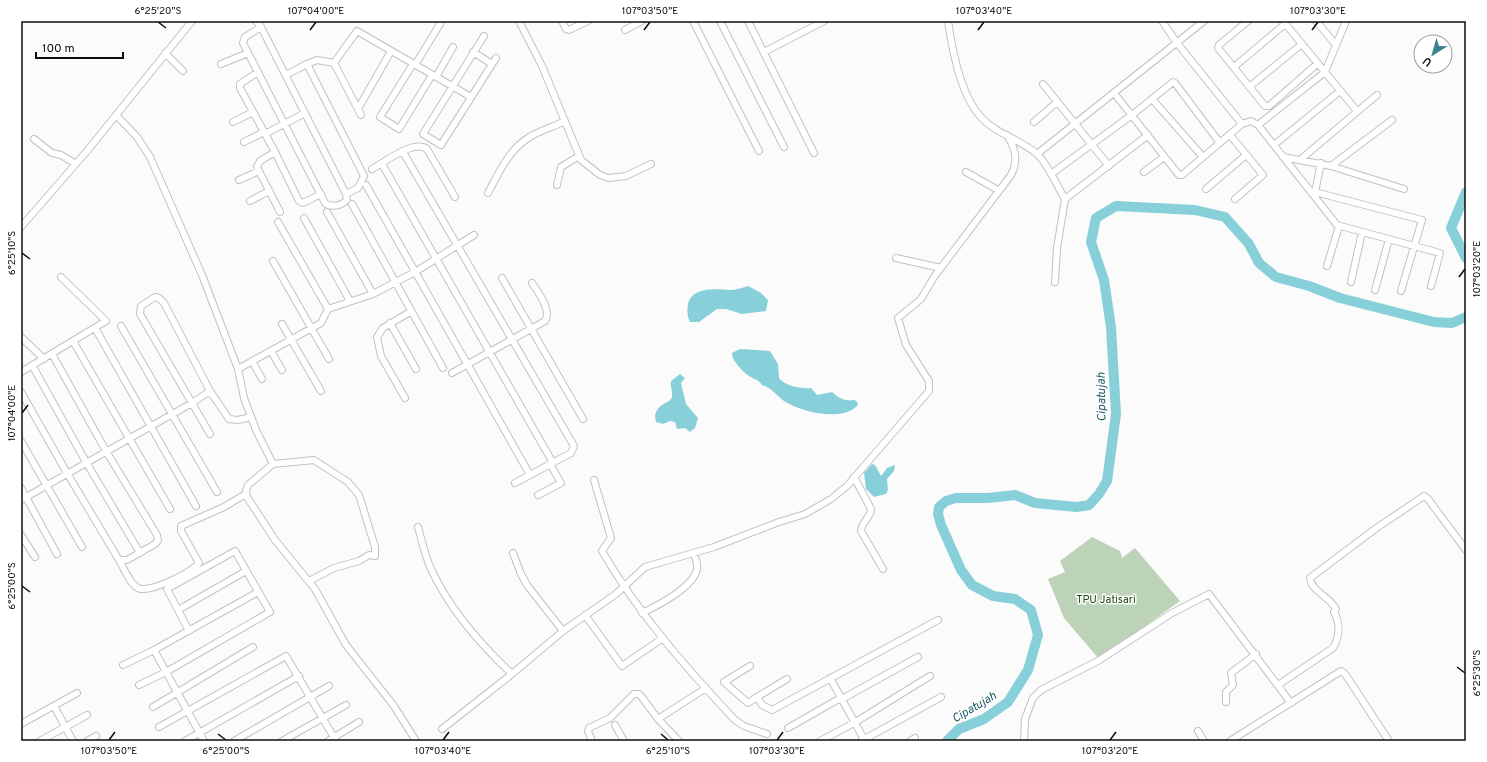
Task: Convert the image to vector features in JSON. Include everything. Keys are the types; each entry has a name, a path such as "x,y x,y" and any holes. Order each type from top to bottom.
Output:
{"street":[{"path":"21,227 49,192 76,164 192,21"},
{"path":"256,21 260,27 286,75 346,194 345,202 341,205 332,206 325,203 242,40 244,37 260,27"},
{"path":"519,21 542,66 581,160 595,172 609,178 626,176 651,164"},
{"path":"562,21 566,29 569,30 588,21"},
{"path":"625,30 642,21"},
{"path":"693,21 759,151"},
{"path":"720,21 784,147"},
{"path":"748,21 814,153"},
{"path":"764,52 824,21"},
{"path":"948,21 957,67 977,113 990,125 1038,154 1065,199 1057,248 1055,282"},
{"path":"1162,21 1177,43 1242,124"},
{"path":"1038,154 1074,123 1204,21"},
{"path":"1248,21 1218,45 1218,49 1265,105 1268,106 1317,64"},
{"path":"1316,21 1336,45"},
{"path":"1258,125 1325,72 1346,21"},
{"path":"1234,67 1284,22 1317,64 1357,110"},
{"path":"440,24 380,117 399,128 452,47"},
{"path":"334,63 357,31 471,98"},
{"path":"484,36 451,86 423,134 441,145 496,58"},
{"path":"1249,87 1302,44"},
{"path":"358,109 391,51"},
{"path":"473,52 492,64"},
{"path":"165,53 182,71"},
{"path":"221,64 248,53"},
{"path":"286,75 318,60 334,63"},
{"path":"334,63 361,115"},
{"path":"307,64 364,176 358,188 346,194"},
{"path":"258,72 243,80 239,85 275,152 299,202 303,203 321,194"},
{"path":"1051,174 1132,115 1171,83 1175,83 1220,143"},
{"path":"1043,84 1109,166"},
{"path":"1274,145 1340,91"},
{"path":"1114,93 1179,175 1242,124 1251,121 1258,125 1313,192 1333,221 1339,226 1415,245 1436,251 1440,254 1431,286"},
{"path":"1301,159 1357,110 1377,95"},
{"path":"1152,98 1203,157"},
{"path":"1034,122 1057,102"},
{"path":"233,122 253,112"},
{"path":"244,142 305,113"},
{"path":"116,115 137,137 150,157 164,193 202,275 238,369 244,398 251,417 273,464"},
{"path":"1331,166 1392,120"},
{"path":"488,193 504,165 521,143 533,135 565,121"},
{"path":"442,729 512,674 563,631 623,587 647,566 694,554 813,511 837,494 854,477 929,391 929,381 906,345 898,319 921,299 941,268 1011,174 1015,164 1015,151 1007,135"},
{"path":"1065,199 1148,135"},
{"path":"1230,135 1263,175 1235,199"},
{"path":"34,139 52,153 58,154 76,164"},
{"path":"372,169 416,145 427,149 455,196"},
{"path":"275,152 258,162 257,167 280,212"},
{"path":"403,152 510,340 574,446 571,453 515,483"},
{"path":"1206,189 1246,155"},
{"path":"557,185 561,167 579,156"},
{"path":"1144,172 1164,156"},
{"path":"1283,157 1322,163 1404,189"},
{"path":"1313,192 1322,163"},
{"path":"382,164 435,260 552,463 560,483 538,495"},
{"path":"239,180 259,171"},
{"path":"966,172 998,190"},
{"path":"366,184 530,475"},
{"path":"250,201 269,191"},
{"path":"1313,192 1422,220 1401,291"},
{"path":"352,204 410,312 443,368"},
{"path":"327,212 374,294"},
{"path":"304,218 350,301"},
{"path":"278,222 328,309"},
{"path":"1327,266 1339,226"},
{"path":"1351,282 1362,232"},
{"path":"238,369 291,338 321,323 328,309 374,294 415,272 474,235"},
{"path":"1375,290 1389,239"},
{"path":"896,258 941,268"},
{"path":"273,261 329,359"},
{"path":"22,370 44,359 106,322 106,319 61,277"},
{"path":"502,278 583,418"},
{"path":"452,373 545,320 547,316 542,301 532,283"},
{"path":"210,434 140,314 141,306 153,298 159,298 164,303 210,391 229,419 238,420 251,417"},
{"path":"405,398 378,347 378,333 390,323 410,312"},
{"path":"390,323 416,369"},
{"path":"282,324 321,391"},
{"path":"121,326 217,492"},
{"path":"95,328 196,506"},
{"path":"21,338 44,359"},
{"path":"73,341 170,509"},
{"path":"271,351 282,370"},
{"path":"52,354 106,451 157,535 158,540 155,544 125,561 119,560"},
{"path":"252,361 262,379"},
{"path":"32,365 86,462 140,553"},
{"path":"24,499 86,462 192,403 210,391"},
{"path":"21,392 133,585 141,590 148,590 178,577 196,567 199,562 180,531 181,526 224,507 244,495 248,497"},
{"path":"21,440 82,546"},
{"path":"309,581 334,568 359,561 370,555 374,556 375,547 363,503 357,491 348,482 314,460 273,464 249,484 246,491 248,497 274,540 309,581 324,603 346,645 394,706 416,741"},
{"path":"854,477 872,511 861,526 861,531 883,570"},
{"path":"594,480 611,538 602,551 623,587 663,638 739,724 767,734"},
{"path":"21,488 24,499 57,554"},
{"path":"1278,684 1333,648 1336,643 1338,620 1334,612 1336,609 1334,604 1315,588 1310,578 1375,528 1424,496 1428,499 1466,550"},
{"path":"418,527 431,568 455,609 488,651 512,674"},
{"path":"21,535 35,557"},
{"path":"139,685 166,672 270,612 235,551 167,589 189,631"},
{"path":"513,553 527,585 563,631"},
{"path":"642,613 675,594 694,576 697,570 694,554"},
{"path":"178,610 246,571"},
{"path":"123,665 154,650 258,592"},
{"path":"1024,741 1025,719 1034,698 1041,690 1098,661 1172,613 1209,594 1231,625 1256,654 1291,703"},
{"path":"585,615 622,666 663,638"},
{"path":"758,697 762,705 772,710 938,620"},
{"path":"153,707 253,647"},
{"path":"154,650 204,741"},
{"path":"1226,702 1226,692 1233,685 1231,673 1256,654"},
{"path":"159,727 285,656 289,658 335,739"},
{"path":"788,728 918,657"},
{"path":"750,666 724,682 748,703 787,679"},
{"path":"1230,741 1336,673 1342,672 1389,741"},
{"path":"185,741 299,676"},
{"path":"820,741 854,723 930,676"},
{"path":"830,678 864,740 941,697"},
{"path":"234,741 329,686"},
{"path":"658,718 706,688"},
{"path":"21,724 77,693"},
{"path":"595,740 588,731 589,728 610,718 634,694 639,694 658,718 680,741"},
{"path":"282,741 346,705"},
{"path":"54,706 73,741"},
{"path":"40,741 87,715"},
{"path":"328,741 335,739 359,722"},
{"path":"615,725 624,741"},
{"path":"1198,731 1204,741"},
{"path":"87,741 96,736"}],"green space":[{"name":"TPU Jatisari","path":"1092,537 1120,551 1122,558 1135,548 1180,601 1099,659 1064,618 1048,579 1065,572 1060,561"}],"water":[{"path":"748,286 761,293 768,300 766,311 742,314 726,309 717,309 699,322 690,322 688,318 688,304 690,298 694,294 705,290 731,290"},
{"path":"740,349 770,351 778,364 779,378 785,383 803,388 811,388 817,395 832,392 842,399 855,400 858,403 857,406 850,411 841,414 821,414 800,409 791,405 741,369 732,356 732,353"},
{"path":"680,374 685,378 681,383 686,404 698,418 695,428 690,432 685,428 677,429 675,422 670,421 663,424 656,422 655,416 657,411 672,397 671,381"},
{"path":"872,464 875,465 881,476 887,468 895,465 894,471 887,479 888,490 886,494 874,497 866,489 864,473"}],"waterway":[{"name":"Cipatujah","path":"1466,192 1451,228 1466,258"},
{"name":"Cipatujah","path":"947,741 959,729 984,719 1008,702 1028,670 1038,635 1031,610 1015,599 993,596 972,585 961,570 941,525 938,514 939,507 946,501 956,498 988,498 1015,495 1035,503 1077,507 1089,505 1099,494 1107,481 1116,414 1111,327 1104,280 1091,242 1096,218 1116,206 1195,210 1225,217 1249,244 1259,263 1276,277 1309,286 1340,298 1434,322 1452,323 1466,317"}]}
